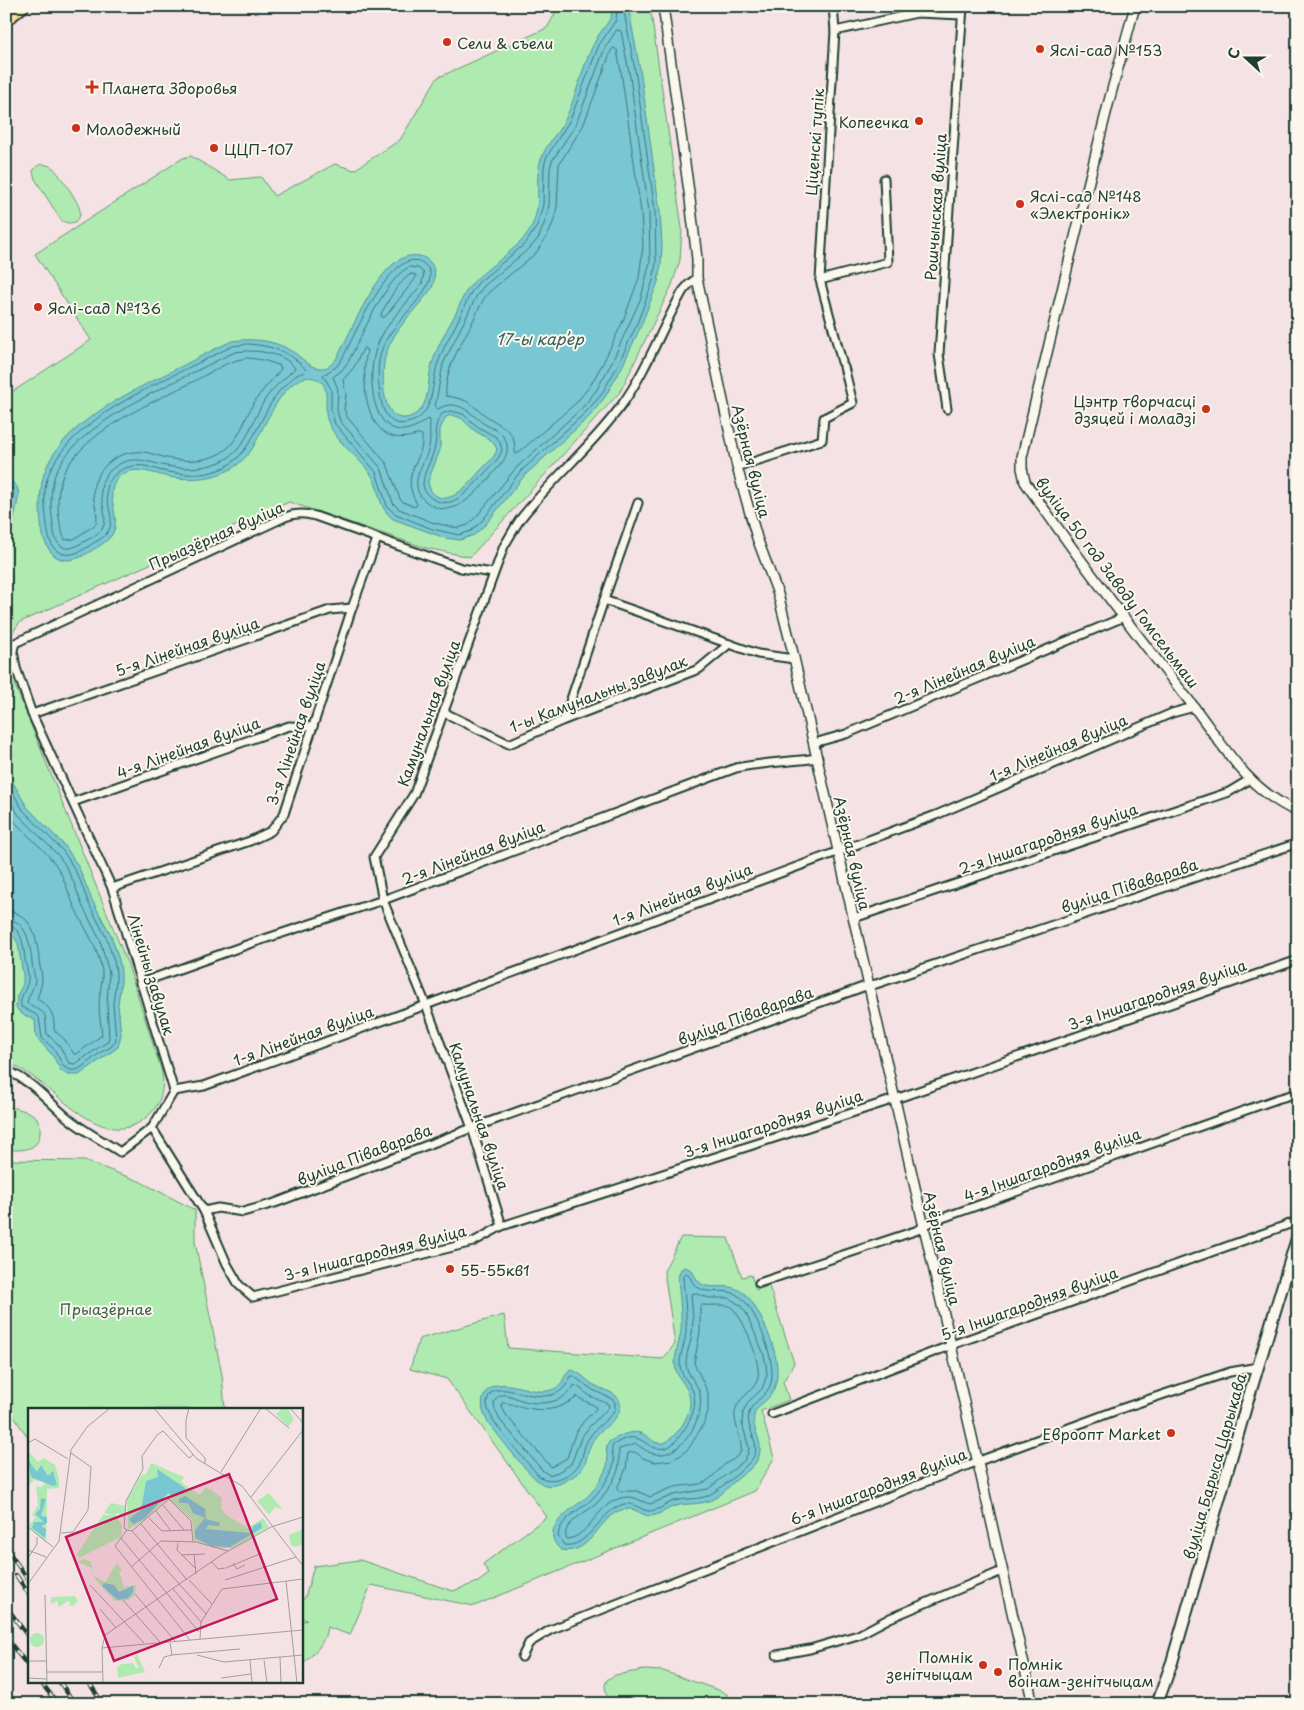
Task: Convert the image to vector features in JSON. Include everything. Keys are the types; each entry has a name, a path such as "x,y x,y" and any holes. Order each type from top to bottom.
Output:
{"main road":[{"path":"6,20 23,6"},
{"name":"вуліца Барыса Царыкава","path":"1157,1704 1172,1662 1298,1235"}],"street":[{"name":"Азёрная вуліца","path":"663,6 690,199 697,259 697,278 737,467 757,538 778,594 818,758 1033,1704"},
{"name":"Ціценскі тупік","path":"737,467 822,440 824,418 853,403 820,280 835,31 833,6"},
{"name":"Рошчынская вуліца","path":"947,409 939,354 962,6"},
{"name":"вуліца 50 год Заводу Гомсельмаш","path":"1135,6 1070,257 1022,457 1022,468 1025,482 1064,538 1249,780 1278,802 1298,812"},
{"path":"835,31 917,13 962,14"},
{"path":"820,280 888,262 884,179"},
{"name":"Камунальная вуліца","path":"502,1226 472,1128 426,1005 383,900 374,857 414,794 445,713 504,546 521,518 591,442 621,406 641,376 683,291 697,278"},
{"path":"564,720 638,503"},
{"name":"Прыазёрная вуліца","path":"15,643 258,529 295,514 305,513 315,516 461,568 493,573"},
{"name":"3-я Лінейная вуліца","path":"112,888 250,841 271,830 284,814 352,608 377,539"},
{"path":"604,600 758,654 794,659"},
{"name":"5-я Лінейная вуліца","path":"32,714 330,610 352,608"},
{"name":"2-я Лінейная вуліца","path":"814,743 846,734 1124,617"},
{"name":"Лінейны завулак","path":"15,643 13,650 16,668 32,714 112,888 174,1092"},
{"name":"1-ы Камунальны завулак","path":"445,713 510,744 564,720 699,669 729,644"},
{"name":"1-я Лінейная вуліца","path":"174,1092 204,1086 936,815 1172,713 1194,707"},
{"name":"4-я Лінейная вуліца","path":"73,802 289,726 313,728"},
{"name":"2-я Лінейная вуліца","path":"140,983 249,944 383,900 736,768 775,761 788,762 818,758"},
{"name":"2-я Іншагародняя вуліца","path":"854,918 1229,792 1249,780"},
{"name":"вуліца Піваварава","path":"204,1211 218,1208 243,1212 275,1203 472,1128 869,986 1298,843"},
{"name":"3-я Іншагародняя вуліца","path":"204,1211 227,1264 239,1285 253,1297 473,1242 502,1226 894,1098 1298,960"},
{"path":"6,1070 18,1075 36,1088 68,1118 120,1152 152,1128 174,1092"},
{"name":"4-я Іншагародняя вуліца","path":"759,1283 918,1230 931,1222 1230,1115 1298,1093"},
{"path":"152,1128 204,1211"},
{"name":"5-я Іншагародняя вуліца","path":"772,1414 951,1345 1298,1221"},
{"name":"6-я Іншагародняя вуліца","path":"522,1657 529,1643 550,1630 977,1462 1158,1396 1230,1372 1258,1367"},
{"path":"778,1655 810,1649 858,1635 890,1618 1002,1571"}],"green space":[{"path":"555,6 650,6 682,228 680,260 672,285 620,392 470,557 426,548 289,502 20,622 6,642 6,396 91,340 35,254 183,158 191,156 230,180 261,177 274,196 335,164 354,170 400,140 437,78 547,28 555,14"},
{"path":"42,164 53,168 76,201 80,211 77,221 67,223 61,220 35,179 33,171"},
{"path":"6,663 128,965 161,1069 163,1081 160,1099 149,1115 134,1125 118,1128 103,1125 88,1118 73,1109 30,1075 6,1062"},
{"path":"6,1105 36,1117 40,1126 40,1132 39,1139 33,1146 23,1150 6,1150"},
{"name":"Прыазёрнае","path":"6,1160 85,1161 139,1181 195,1210 195,1242 222,1375 225,1408 28,1408 28,1438 6,1405"},
{"path":"681,1237 728,1238 742,1277 751,1275 756,1290 769,1286 794,1363 783,1382 789,1400 761,1411 774,1458 755,1491 474,1606 371,1585 350,1635 327,1627 321,1644 302,1664 302,1622 307,1620 302,1618 302,1600 305,1598 314,1566 360,1560 453,1591 478,1582 489,1574 483,1564 547,1517 447,1379 410,1369 419,1339 504,1315 508,1348 663,1359 675,1344 664,1271"},
{"path":"644,1670 663,1671 721,1691 728,1695 731,1704 615,1704 606,1694 605,1685 607,1680 615,1675"}],"water":[{"name":"17-ы кар’ер","path":"612,6 628,6 641,75 660,211 662,246 658,282 640,328 621,369 605,397 590,416 524,476 486,524 474,535 460,540 445,538 393,519 381,503 376,485 370,473 340,441 330,427 326,413 326,395 323,385 314,378 303,378 294,383 285,392 276,404 252,449 237,465 223,473 192,479 175,478 138,470 124,473 118,478 112,492 115,522 109,539 79,558 66,560 57,557 50,551 42,532 40,509 41,490 46,469 57,450 72,433 90,418 131,392 232,341 256,340 271,342 286,348 316,368 328,366 338,356 362,309 383,275 391,266 408,256 424,258 430,262 434,269 435,277 432,288 394,336 384,361 383,382 387,403 397,417 407,418 419,411 424,404 428,392 431,367 440,342 468,288 523,239 534,221 538,202 539,166 542,157 566,118 588,56 598,36 610,19","holes":["452,415 461,418 475,431 492,441 497,449 492,458 466,486 448,498 441,498 432,492 428,481 440,450 440,429 446,417"]},
{"path":"6,475 17,487 19,494 6,560"},
{"path":"6,770 27,807 66,847 79,868 92,900 111,935 119,960 121,982 118,1004 121,1035 118,1047 79,1075 68,1075 61,1071 53,1056 36,1037 35,1020 20,1013 16,1007 17,996 23,984 23,975 18,943 11,932 6,929"},
{"path":"685,1267 692,1270 695,1277 703,1285 733,1288 744,1294 753,1303 770,1337 776,1361 776,1383 768,1399 757,1409 754,1416 754,1426 760,1445 759,1456 749,1470 710,1501 675,1506 651,1516 632,1509 619,1511 603,1523 589,1540 581,1546 572,1550 561,1550 554,1542 553,1533 555,1526 568,1511 590,1494 598,1483 607,1466 606,1449 609,1442 635,1432 643,1434 655,1442 664,1443 675,1435 687,1416 690,1402 689,1395 675,1369 681,1330 678,1277 681,1269"},
{"path":"571,1370 593,1384 614,1394 619,1399 619,1413 593,1439 580,1471 559,1484 545,1485 533,1477 511,1452 489,1423 483,1412 482,1403 487,1390 494,1386 511,1385 547,1391 558,1387"}],"railway":[{"path":"6,1548 28,1580"},
{"path":"16,1575 28,1593"},
{"path":"6,1606 28,1637"},
{"path":"6,1638 28,1666"},
{"path":"41,1682 58,1704"},
{"path":"60,1682 75,1704"},
{"path":"89,1682 103,1704"}],"place":[{"name":"Сели & съели","path":"447,42"},
{"name":"Яслі-сад №153","path":"1040,49"},
{"name":"Планета Здоровья","path":"92,87"},
{"name":"Копеечка","path":"919,121"},
{"name":"Молодежный","path":"76,128"},
{"name":"ЦЦП-107","path":"214,148"},
{"name":"Яслі-сад №148 «Электронік»","path":"1020,204"},
{"name":"Яслі-сад №136","path":"38,307"},
{"name":"Цэнтр творчасці дзяцей і моладзі","path":"1206,409"},
{"name":"55-55кв1","path":"450,1269"},
{"name":"Евроопт Market","path":"1171,1433"},
{"name":"Помнік зенітчыцам","path":"983,1665"},
{"name":"Помнік воінам-зенітчыцам","path":"998,1672"}]}
